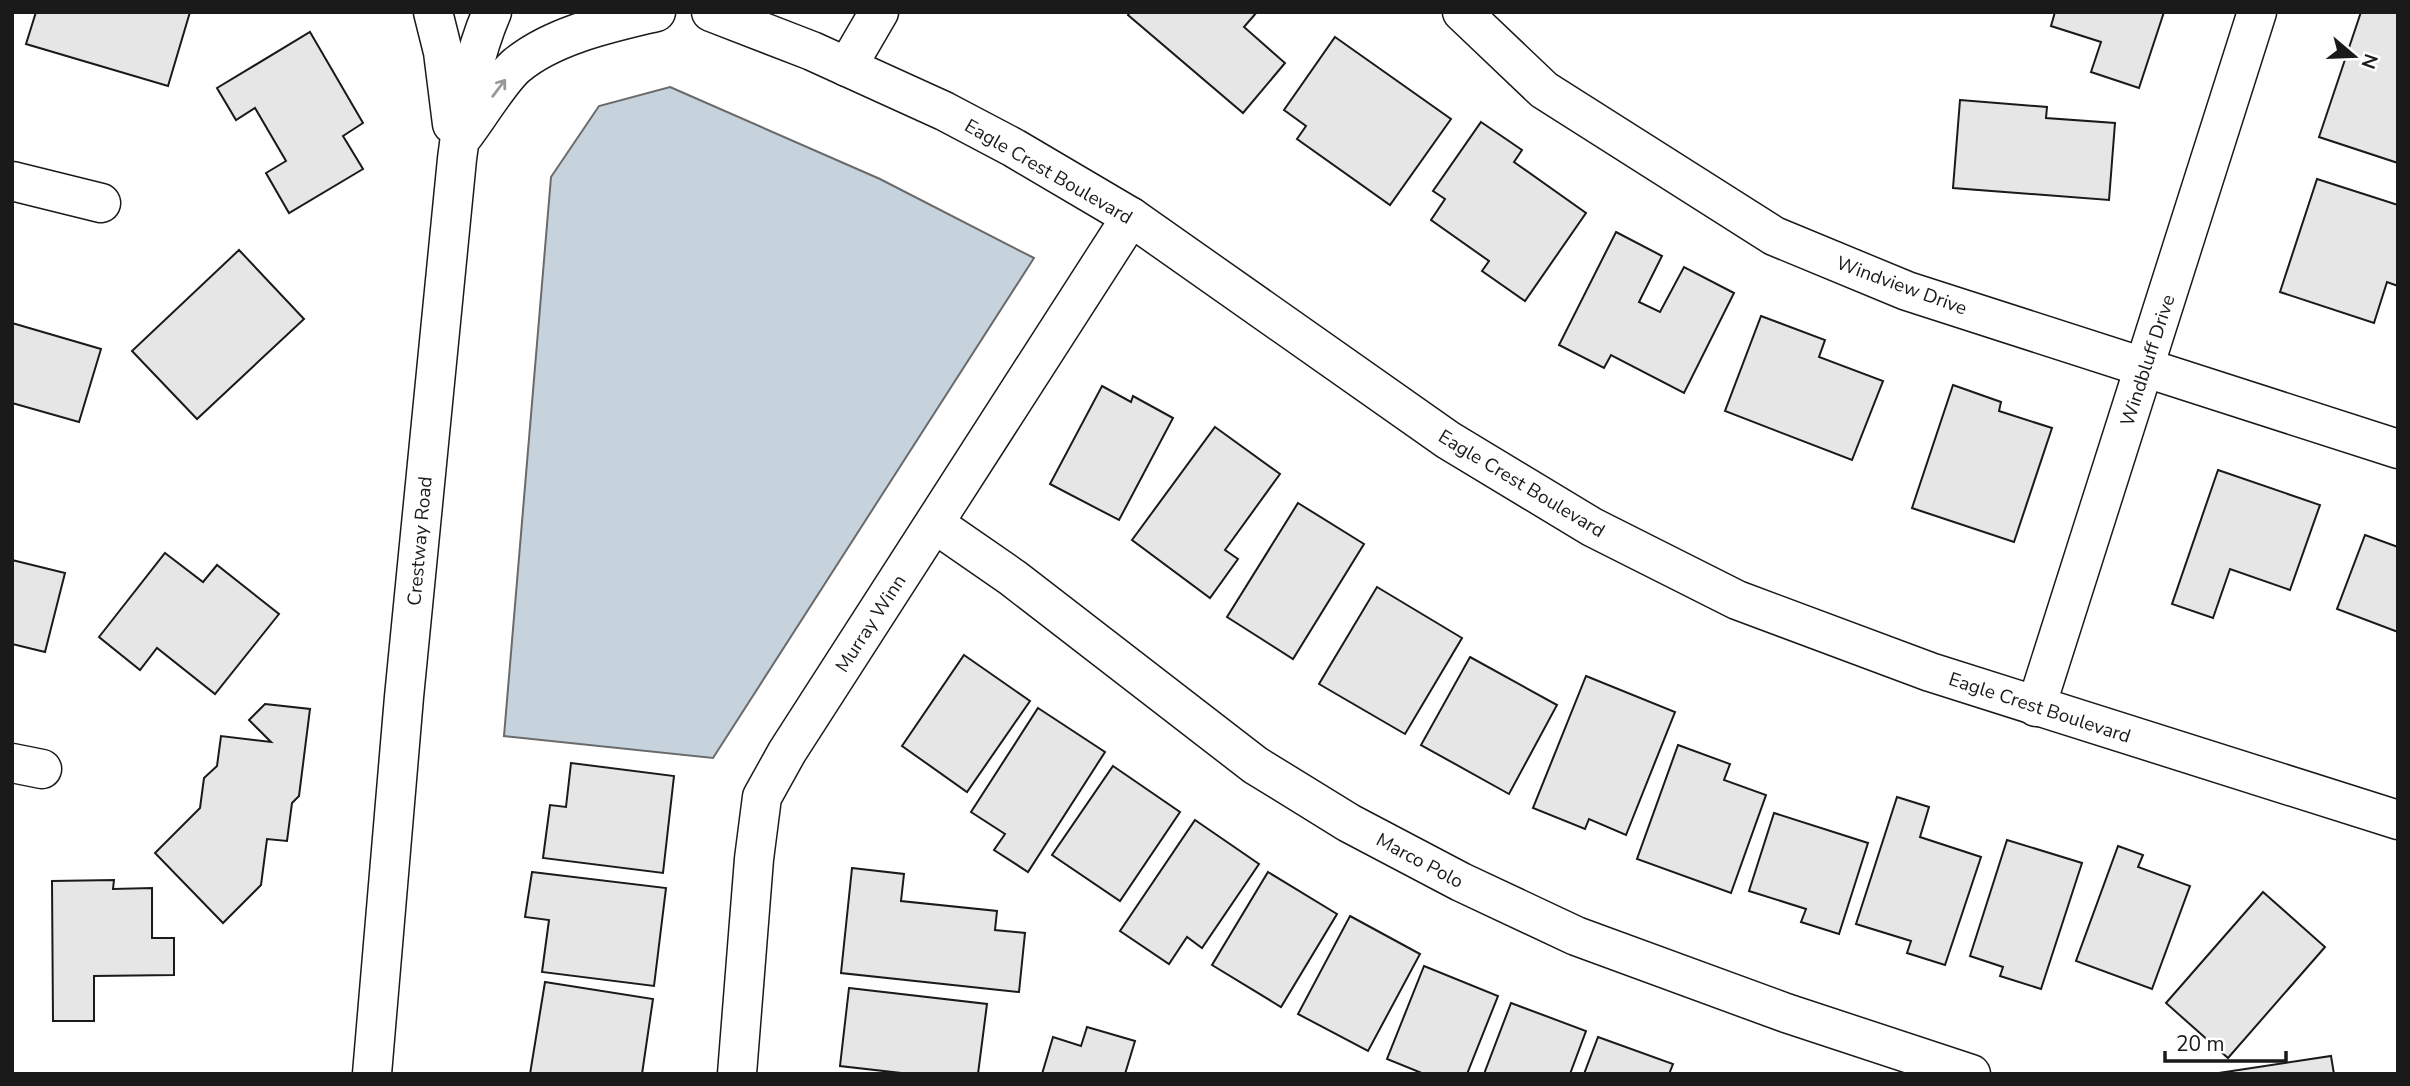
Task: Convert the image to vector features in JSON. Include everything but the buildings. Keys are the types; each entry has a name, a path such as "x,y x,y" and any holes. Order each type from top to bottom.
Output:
{"street":[{"path":"433,12 443,52 458,151"},
{"name":"Crestway Road","path":"372,1074 406,683 461,116 484,31 492,12"},
{"path":"458,151 514,68 543,47 603,25 656,12"},
{"name":"Eagle Crest Boulevard","path":"710,12 847,66 944,111 1014,148 1131,217 1448,440 1592,527 1737,600 1930,672 2398,820"},
{"path":"847,66 879,12"},
{"name":"Windview Drive","path":"1462,12 1544,90 1774,236 1907,290 2398,449"},
{"name":"Windbluff Drive","path":"2036,707 2257,12"},
{"path":"12,181 101,203"},
{"name":"Murray Winn","path":"737,1074 754,859 762,797 787,752 1131,217"},
{"name":"Marco Polo","path":"935,524 1013,579 1255,765 1349,823 1461,882 1576,936 1786,1013 1971,1074"}],"shaded area":[{"path":"670,87 880,179 1034,258 713,758 504,736 551,177 599,106"}]}
